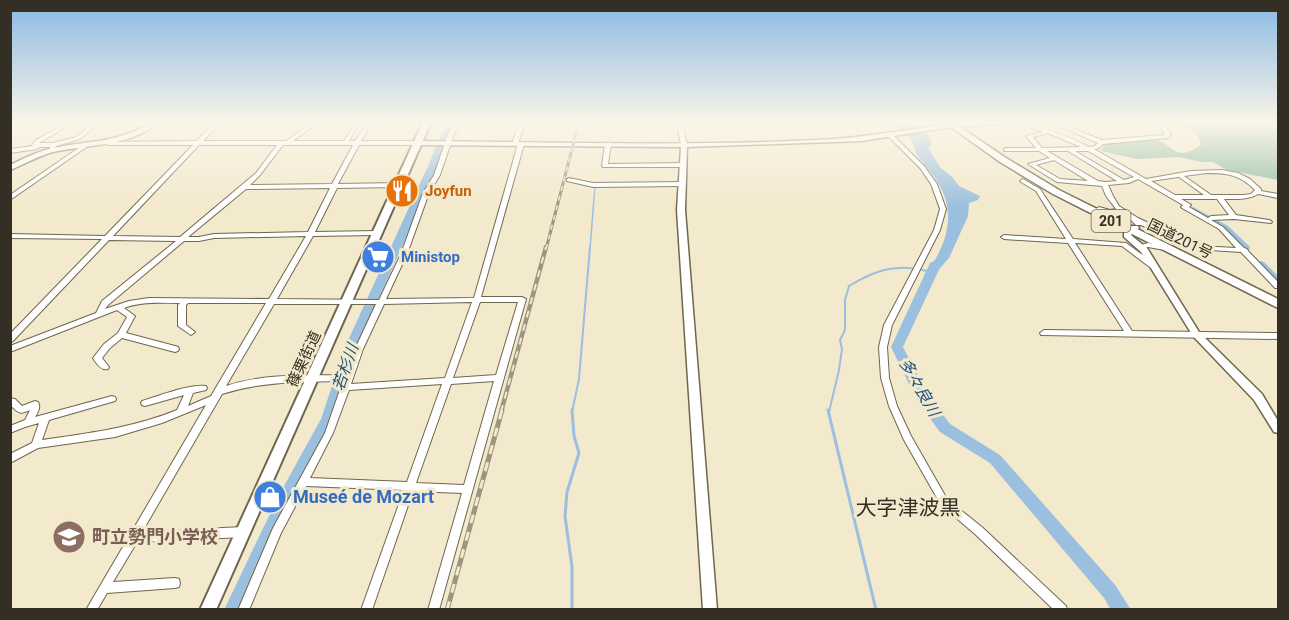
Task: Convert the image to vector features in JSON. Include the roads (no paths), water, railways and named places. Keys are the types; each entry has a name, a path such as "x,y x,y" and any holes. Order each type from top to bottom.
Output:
{"highway":[{"name":"国道201号","path":"993,151 1033,179 1133,226 1166,249 1278,304"},
{"name":"国道201号","path":"998,151 1099,209 1278,298"}],"main road":[{"name":"篠栗街道","path":"208,609 413,151"}],"street":[{"path":"10,168 45,151"},
{"path":"10,198 77,151"},
{"path":"10,339 189,151"},
{"path":"99,314 105,303 244,188 277,151"},
{"path":"91,609 136,537 310,235 352,151"},
{"path":"243,609 277,531 329,433 359,349 404,254 445,151"},
{"path":"366,609 477,299 516,151"},
{"path":"607,151 605,166 684,165"},
{"path":"684,151 681,184 683,243 710,609"},
{"path":"906,151 934,184 943,209 937,230 888,325 883,347 885,378 893,406 907,437 944,502 987,538 1062,609"},
{"path":"1043,151 1096,183"},
{"path":"1071,151 1123,182"},
{"path":"1092,151 1228,228 1249,250 1196,248 1133,226 1120,211 1105,184"},
{"path":"1054,158 1031,164 1059,181 1105,184 1138,177"},
{"path":"1147,180 1219,171 1237,172 1255,184 1259,190 1257,192"},
{"path":"1181,176 1210,196"},
{"path":"569,180 592,185 681,184"},
{"path":"1023,181 1038,190 1129,333"},
{"path":"244,188 398,185"},
{"path":"1172,197 1244,197 1257,192 1278,196"},
{"path":"1220,198 1234,216"},
{"path":"1188,205 1184,207 1221,228 1278,286"},
{"path":"1099,209 1110,212 1120,211"},
{"path":"1211,218 1234,216 1269,222"},
{"path":"1133,226 1128,237 1140,247 1196,334 1258,397 1278,429"},
{"path":"10,236 182,238 377,233"},
{"path":"1004,237 1124,244 1135,251 1142,260 1153,266"},
{"path":"1140,247 1148,245 1166,249"},
{"path":"10,349 117,307 149,300 381,302 524,300 499,378 434,609"},
{"path":"185,301 182,305 182,326 191,332"},
{"path":"105,368 97,358 121,335 131,316 117,307"},
{"path":"1044,333 1278,336"},
{"path":"121,335 175,349"},
{"path":"10,459 36,445 115,433 180,413 234,386 261,381 446,382 499,378"},
{"path":"145,403 202,388"},
{"path":"180,413 190,390"},
{"path":"10,430 112,399"},
{"path":"12,401 21,410 35,404 28,423"},
{"path":"36,445 45,418"},
{"path":"303,482 468,489"},
{"path":"136,537 243,532"},
{"path":"104,588 176,583"}],"water":[{"path":"916,151 930,151 940,167 959,186 980,196 978,200 969,203 968,216 949,258 932,277 924,275 943,244 948,209 938,182"}],"waterway":[{"path":"10,165 41,151"},
{"name":"若杉川","path":"233,610 285,500 328,419 351,347 439,151"},
{"path":"590,249 595,186"},
{"path":"1193,210 1224,228 1245,248"},
{"path":"572,411 579,379 590,247"},
{"name":"多々良川","path":"936,263 897,347 923,398 945,428 995,459 1110,592 1122,610"},
{"path":"1260,264 1278,282"},
{"path":"829,412 839,370 842,349 840,340 845,330 845,300 849,286 877,272 896,268 927,271"},
{"path":"828,410 876,610"},
{"path":"572,411 574,436 579,453 567,492 565,516 572,567 572,610"}],"railway":[{"path":"546,249 571,151"},
{"path":"501,412 546,247"},
{"path":"447,610 502,410"}],"place":[{"name":"Joyfun","path":"402,191"},
{"name":"Ministop","path":"378,257"},
{"name":"Museé de Mozart","path":"270,497"},
{"name":"町立勢門小学校","path":"69,537"}],"district":[{"name":"大字津波黒","path":"908,508"}]}
